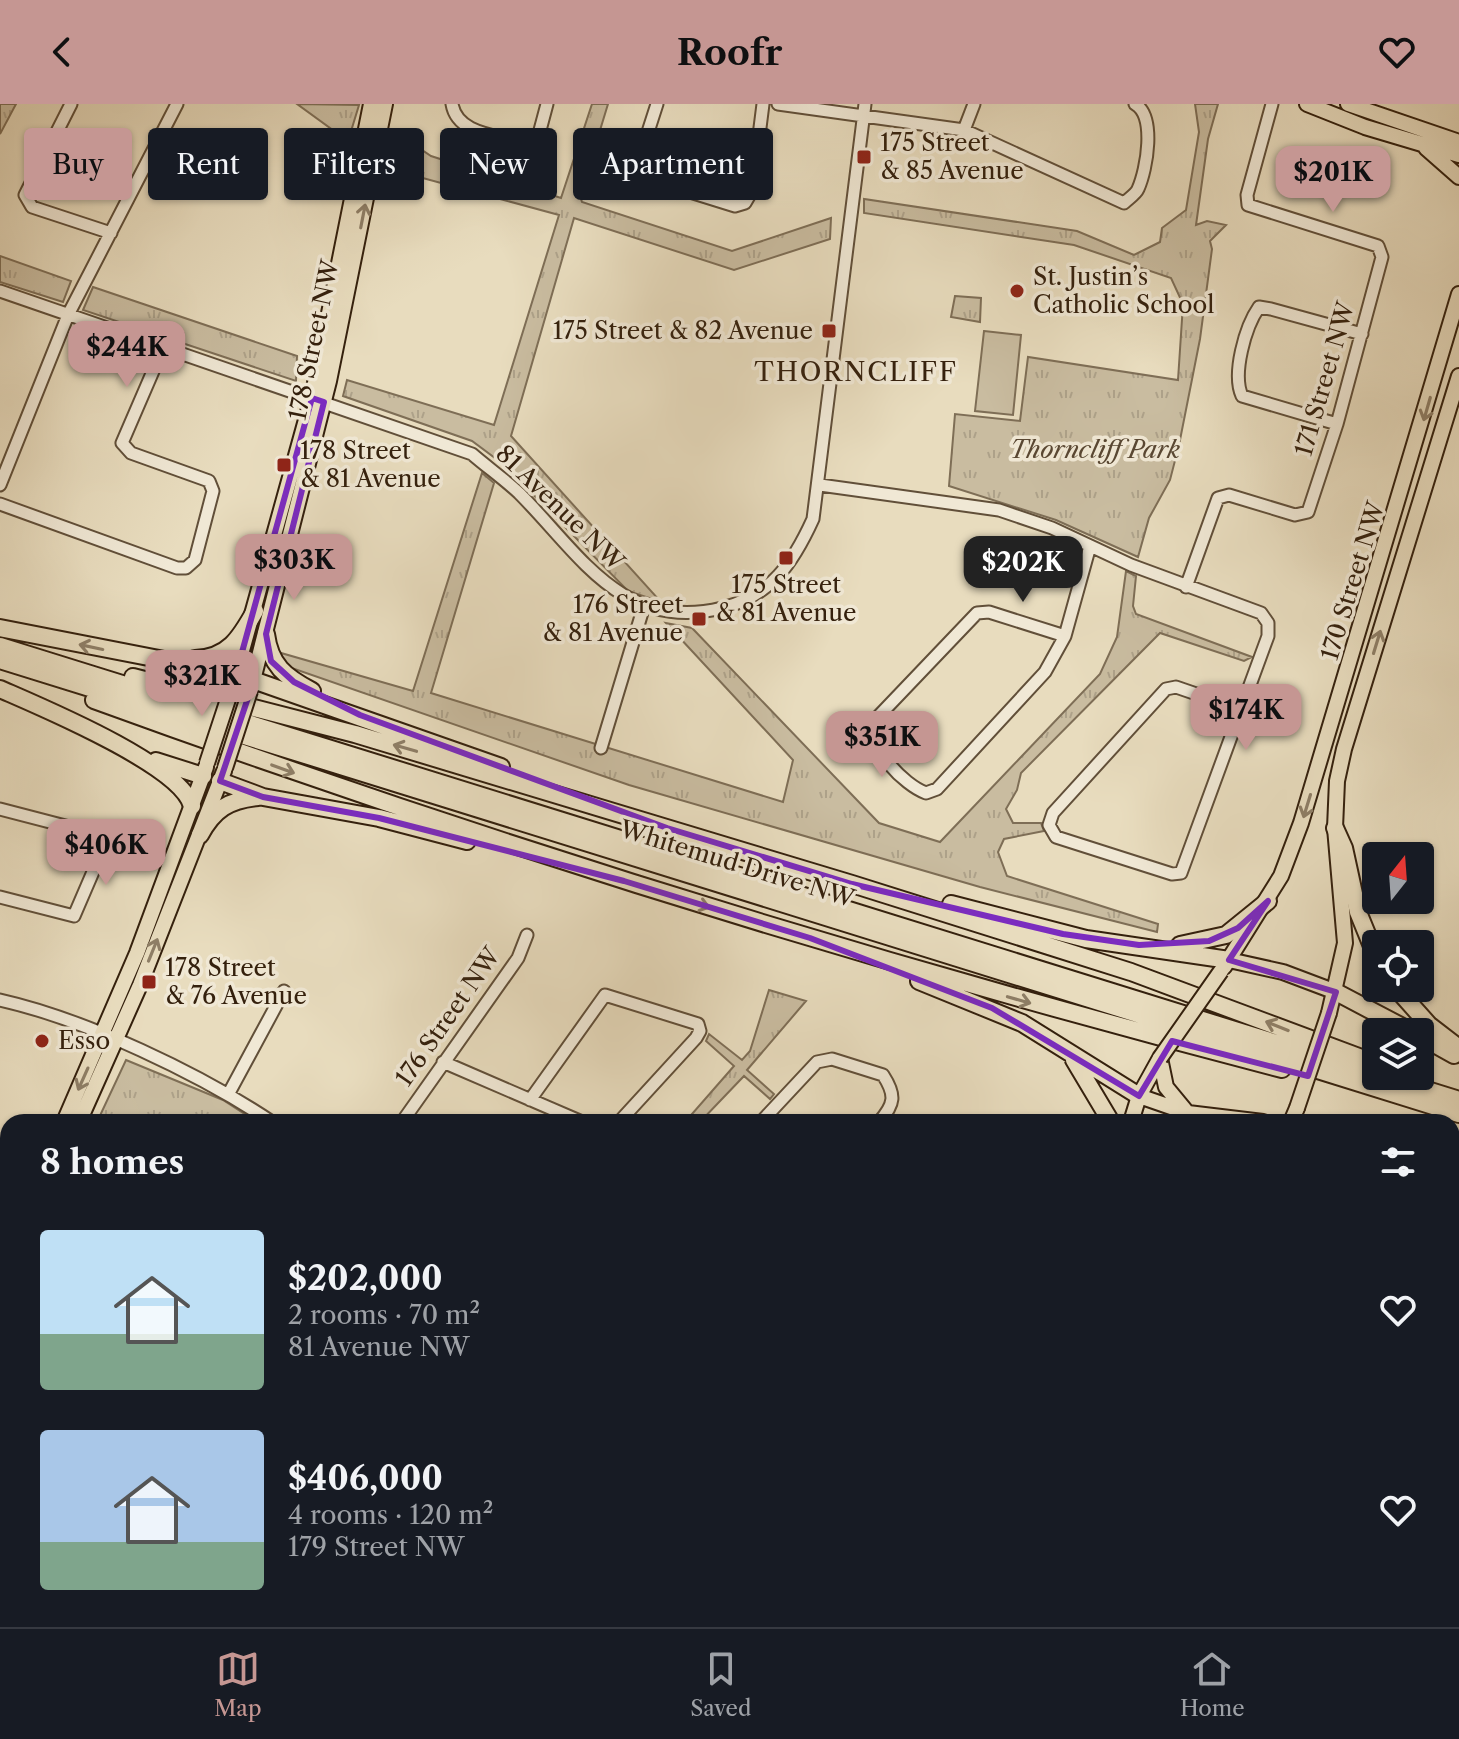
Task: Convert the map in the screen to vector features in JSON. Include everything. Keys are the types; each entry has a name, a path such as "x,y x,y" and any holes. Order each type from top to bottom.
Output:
{"highway":[{"path":"168,659 208,658 232,648 255,611"},
{"path":"0,628 168,659 234,679"},
{"path":"266,634 271,661 281,672 360,715"},
{"name":"Whitemud Drive NW","path":"0,646 1362,1070"},
{"path":"0,661 37,679 321,783 624,881 1107,1025 1337,1083 1391,1093"},
{"name":"Whitemud Drive NW","path":"0,661 1459,1114"},
{"path":"53,663 77,663 269,710 667,828 1131,972 1362,1059"},
{"path":"252,686 360,715 667,828"},
{"path":"0,689 111,741 170,777 188,793 192,806"},
{"path":"111,741 205,770"},
{"path":"222,774 263,797"},
{"path":"200,835 209,817 221,807 238,799 263,797 379,818 624,881"},
{"path":"1335,828 1344,848 1358,912 1365,930"},
{"path":"852,884 902,892 1086,939 1139,945 1184,945 1217,939 1238,928 1268,901"},
{"path":"810,938 992,1008 1022,1023 1073,1058 1139,1096"},
{"path":"1139,945 1225,966"},
{"path":"1336,992 1385,1018"},
{"path":"1408,1002 1429,1025 1459,1048"},
{"path":"1434,1044 1459,1057"},
{"path":"1073,1058 1106,1114"},
{"path":"1427,1090 1459,1100"}],"main road":[{"name":"178 Street NW","path":"82,1114 205,770 318,400 371,104"},
{"name":"178 Street NW","path":"68,1114 109,1038 200,835 252,686 385,104"},
{"path":"1307,104 1365,127 1459,155"},
{"path":"1330,104 1369,112"},
{"path":"1348,104 1455,140"},
{"path":"1420,143 1459,177"},
{"name":"170 Street NW","path":"1133,1114 1139,1096 1160,1058 1268,901 1301,823 1459,294"},
{"name":"170 Street NW","path":"1294,1114 1336,992 1345,926 1335,828 1337,786 1344,749 1459,376"},
{"path":"234,679 252,686"},
{"path":"205,770 222,774"},
{"path":"1225,966 1308,980 1336,992"},
{"path":"1160,1058 1166,1087 1188,1113"},
{"path":"1139,1096 1196,1114"}],"street":[{"path":"71,104 25,195 32,207 111,233"},
{"path":"0,485 68,315 177,104"},
{"path":"452,104 454,118 463,126 522,143 539,134 547,104"},
{"path":"657,104 638,163 645,178 735,206 745,203 752,191 763,104"},
{"path":"778,104 864,110 964,130 1124,203 1138,190 1150,127 1141,108 1135,104"},
{"path":"964,130 974,104"},
{"name":"171 Street NW","path":"1186,587 1218,498 1229,495 1295,515 1308,512 1337,424 1382,257 1378,246 1248,205 1247,195 1272,104"},
{"path":"864,110 820,485 999,510 1186,587 1261,613 1268,623 1268,636 1243,710 1181,873 1172,874 1056,837 1049,825 1053,813 1166,689 1176,687 1243,710"},
{"name":"81 Avenue NW","path":"0,291 472,454 518,492 605,584 644,606 700,614 736,604 772,586 797,553 813,519 820,485"},
{"path":"1337,424 1242,396 1237,384 1251,318 1259,307 1362,334"},
{"path":"0,504 186,568 195,560 213,491 209,481 131,453 122,443 163,348"},
{"path":"1065,636 989,612 977,613 873,722 870,733 874,744 916,789 926,793 937,789 1045,672 1065,636 1090,546"},
{"path":"601,748 644,606"},
{"path":"0,809 100,835 105,844 74,916 0,897"},
{"name":"176 Street NW","path":"407,1114 518,958 527,935"},
{"path":"229,1093 284,991"},
{"path":"530,1100 605,995 700,1026 696,1038 626,1114"},
{"path":"0,1000 109,1038 229,1093 260,1114"},
{"path":"768,1114 817,1062 832,1059 883,1075 894,1093 886,1114"},
{"path":"443,1062 563,1114"}],"highlighted area":[{"path":"312,398 324,402 266,634 271,661 294,682 360,715 667,828 852,884 1063,934 1139,945 1209,941 1238,928 1268,901 1229,960 1336,992 1308,1076 1172,1041 1139,1096 992,1008 810,938 624,881 379,818 263,797 220,781 254,680 236,674"}],"green space":[{"path":"0,104 16,104 0,134"},
{"path":"297,104 359,105 352,128 330,128"},
{"path":"592,104 608,104 601,128 584,128"},
{"name":"Thorncliff Park","path":"1195,104 1218,104 1208,139 1196,225 1207,221 1226,225 1210,241 1212,249 1200,339 1179,445 1170,480 1149,518 1138,557 1056,520 949,486 955,414 1020,421 1028,357 1178,380 1183,304 1171,278 1074,245 864,213 864,199 1077,231 1134,255 1160,242 1162,228 1186,210 1199,132"},
{"path":"424,151 440,159 440,183 424,178"},
{"path":"573,162 573,200 581,200 732,251 831,218 830,239 734,270 574,218 511,436 661,602 628,591 503,464 472,441 343,396 347,380 494,425 559,215 504,200 561,198"},
{"path":"0,256 71,281 63,302 0,282"},
{"path":"93,287 297,356 296,381 83,310"},
{"path":"955,296 981,298 980,322 951,317"},
{"path":"984,331 1021,335 1013,415 975,411"},
{"path":"482,473 494,483 431,693 783,802 793,760 666,623 692,628 879,823 940,842 1100,674 1117,637 1126,571 1136,576 1133,606 1136,614 1252,657 1244,661 1160,633 1021,773 1017,790 1006,809 1013,823 1041,823 1044,831 1004,839 998,852 1007,876 1158,924 1157,932 980,887 629,785 283,665 281,653 413,691"},
{"path":"769,990 806,1001 747,1070 774,1094 770,1099 744,1076 708,1114 692,1114 734,1066 706,1041 709,1034 742,1060 750,1051"},
{"path":"126,1060 223,1100 245,1114 101,1114"}],"place":[{"name":"175 Street & 85 Avenue","path":"864,157"},
{"name":"St. Justin’s Catholic School","path":"1017,291"},
{"name":"175 Street & 82 Avenue","path":"829,331"},
{"name":"178 Street & 81 Avenue","path":"284,465"},
{"name":"175 Street & 81 Avenue","path":"786,558"},
{"name":"176 Street & 81 Avenue","path":"699,619"},
{"name":"178 Street & 76 Avenue","path":"149,982"},
{"name":"Esso","path":"42,1041"}],"district":[{"name":"THORNCLIFF","path":"856,372"}]}
